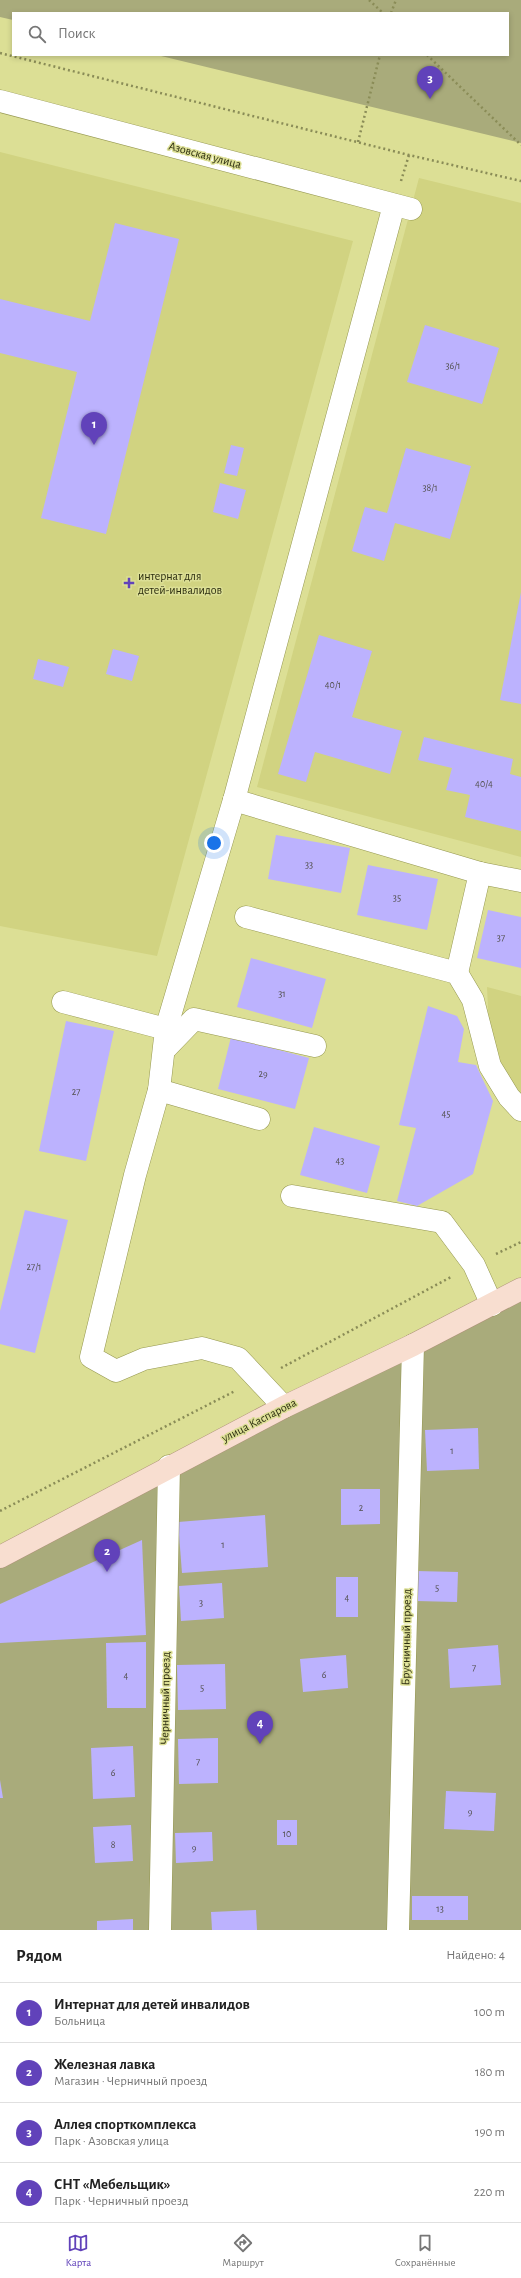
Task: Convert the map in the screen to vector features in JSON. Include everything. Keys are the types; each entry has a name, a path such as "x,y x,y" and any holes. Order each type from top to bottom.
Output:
{"main road":[{"name":"улица Каспарова","path":"0,1557 284,1406 413,1345 521,1289"}],"street":[{"name":"Азовская улица","path":"0,101 402,207 234,800"},
{"path":"284,1406 238,1358 202,1348 144,1358 116,1371 91,1357 135,1175 159,1090 166,1038 234,800 480,873 521,881"},
{"path":"480,873 457,973 473,1000 490,1066 509,1097 521,1110"},
{"path":"246,917 457,973"},
{"path":"63,1002 166,1038"},
{"path":"166,1038 194,1018 316,1046"},
{"path":"159,1090 259,1119"},
{"path":"292,1196 442,1222 474,1265 492,1305"},
{"name":"Брусничный проезд","path":"398,1930 413,1345"},
{"name":"Черничный проезд","path":"160,1930 169,1466"}],"path":[{"path":"370,0 382,12"},
{"path":"391,12 396,0"},
{"path":"0,53 12,56"},
{"path":"12,56 521,181"},
{"path":"358,142 380,56"},
{"path":"428,56 521,145"}],"shaded area":[{"path":"0,0 521,0 521,143 161,56 509,56 509,12 12,12 12,20 0,17"},
{"name":"интернат для детей-инвалидов","path":"0,152 353,241 157,956 0,926"},
{"path":"419,178 521,203 521,857 257,787"},
{"path":"487,987 521,996 521,1098 505,1074 489,1028"},
{"path":"521,1289 521,1930 0,1930 0,1557"}],"building":[{"path":"115,223 179,239 106,534 41,518 77,372 0,353 0,299 90,321"},
{"path":"425,325 499,348 482,404 407,382"},
{"path":"231,445 244,448 237,476 224,473"},
{"path":"406,448 471,466 450,539 395,523 384,561 352,551 365,507 387,513"},
{"path":"220,483 246,490 238,519 213,512"},
{"path":"521,592 521,704 500,700"},
{"path":"319,635 372,651 352,717 402,731 390,774 315,752 306,782 278,774"},
{"path":"113,649 139,656 132,681 106,674"},
{"path":"38,659 69,667 63,687 33,679"},
{"path":"424,737 513,759 510,774 521,777 521,831 465,817 470,795 446,790 452,768 418,760"},
{"path":"276,835 350,848 341,893 268,879"},
{"path":"368,865 438,879 427,930 357,915"},
{"path":"488,910 521,917 521,968 477,958"},
{"path":"251,958 326,979 312,1028 237,1007"},
{"path":"428,1006 457,1016 464,1029 458,1062 476,1065 493,1101 473,1174 417,1206 397,1201 416,1128 399,1125"},
{"path":"66,1021 114,1031 86,1161 39,1151"},
{"path":"231,1037 309,1058 295,1109 218,1089"},
{"path":"314,1127 380,1146 367,1193 300,1175"},
{"path":"25,1210 68,1220 35,1353 0,1344 0,1311"},
{"path":"478,1428 479,1469 427,1471 425,1430"},
{"path":"341,1489 380,1489 380,1524 341,1525"},
{"path":"265,1515 268,1567 182,1573 178,1522"},
{"path":"142,1540 146,1635 0,1643 0,1604"},
{"path":"416,1571 458,1572 457,1602 416,1601"},
{"path":"336,1577 358,1577 358,1617 336,1617"},
{"path":"222,1583 224,1618 181,1621 179,1586"},
{"path":"146,1642 146,1708 107,1708 106,1643"},
{"path":"498,1645 501,1685 450,1688 448,1649"},
{"path":"346,1655 348,1688 303,1692 300,1659"},
{"path":"225,1664 226,1709 178,1710 177,1665"},
{"path":"218,1738 218,1783 179,1784 178,1739"},
{"path":"133,1746 135,1797 93,1799 91,1748"},
{"path":"0,1780 3,1798 0,1798"},
{"path":"446,1791 496,1793 494,1831 444,1829"},
{"path":"277,1820 297,1820 297,1845 277,1845"},
{"path":"131,1825 133,1861 95,1863 93,1827"},
{"path":"212,1832 213,1861 176,1863 175,1833"},
{"path":"412,1896 468,1896 468,1920 412,1920"},
{"path":"256,1910 257,1930 212,1930 211,1912"},
{"path":"133,1919 133,1930 97,1930 97,1921"}],"place":[{"name":"Аллея спорткомплекса","path":"430,99"},
{"name":"Интернат для детей инвалидов","path":"94,445"},
{"name":"интернат для детей-инвалидов","path":"129,583"},
{"name":"Железная лавка","path":"107,1572"},
{"name":"СНТ «Мебельщик»","path":"260,1744"}]}
